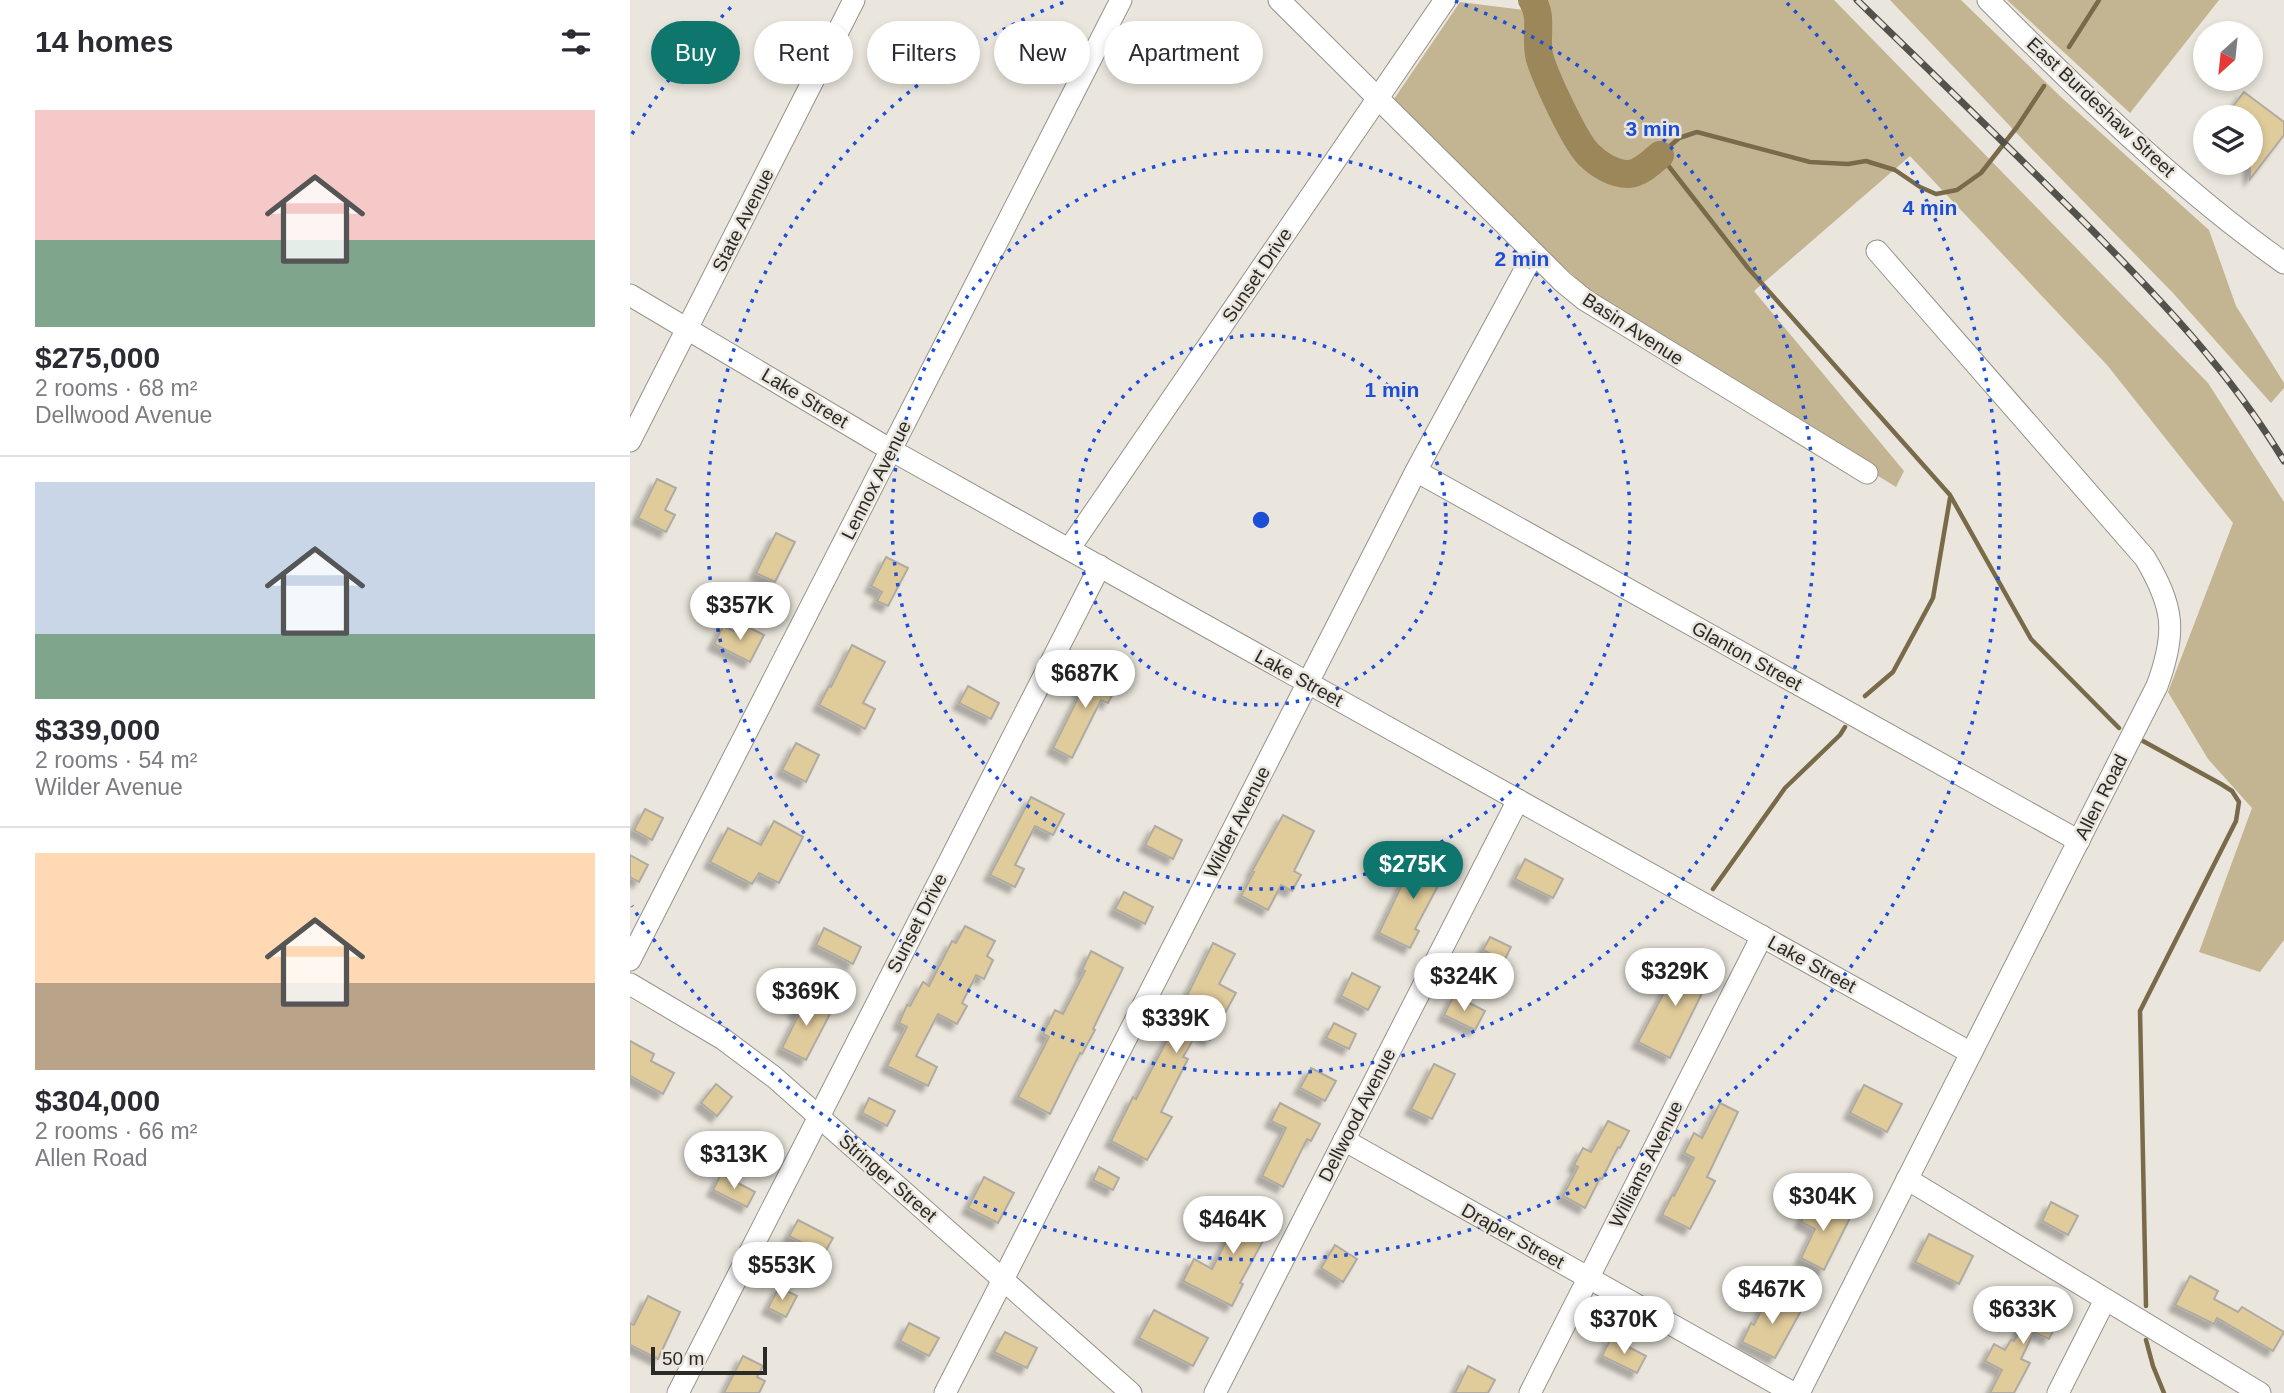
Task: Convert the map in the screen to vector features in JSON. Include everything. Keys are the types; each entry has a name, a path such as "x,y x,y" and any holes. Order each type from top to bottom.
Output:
{"street":[{"name":"State Avenue","path":"630,440 854,0"},
{"name":"Lennox Avenue","path":"630,960 1121,0"},
{"name":"Basin Avenue","path":"1279,0 1563,282 1601,311 1867,473"},
{"name":"Sunset Drive","path":"1069,549 1445,0"},
{"name":"East Burdeshaw Street","path":"1988,0 2176,177 2284,263"},
{"name":"Allen Road","path":"1799,1393 2157,685 2171,639 2170,618 2165,599 2145,558 1877,251"},
{"name":"Wilder Avenue","path":"945,1393 1416,471 1534,253"},
{"name":"Lake Street","path":"630,295 891,450 1971,1053"},
{"name":"Glanton Street","path":"1416,471 2078,841"},
{"name":"Sunset Drive","path":"678,1393 1100,566"},
{"name":"Dellwood Avenue","path":"1215,1393 1518,800"},
{"name":"Williams Avenue","path":"1530,1393 1762,936"},
{"name":"Stringer Street","path":"630,984 749,1057 1131,1393"},
{"name":"Draper Street","path":"1344,1140 1793,1393"},
{"path":"1908,1179 2260,1393"},
{"path":"2058,1393 2105,1300"}],"shaded area":[{"path":"1537,0 1834,0 2208,383 2284,502 2284,940 2260,972 2199,952 2252,808 2208,759 2168,692 2233,523 2107,365 1910,156 1754,291 1904,471 1896,487 1612,310 1515,223 1394,99 1460,2 1532,11"},
{"path":"1890,0 1961,0 2062,98 2209,230 2236,306 2284,383 2284,388 2271,403 2173,293"},
{"path":"2007,0 2219,0 2202,21 2193,21 2193,33 2130,113"}],"building":[{"path":"2244,92 2261,105 2234,105"},
{"path":"2263,106 2284,122 2284,135 2263,162"},
{"path":"657,479 676,488 665,510 675,515 666,532 638,518"},
{"path":"776,533 795,542 775,582 756,573"},
{"path":"886,557 908,568 888,606 877,601 882,592 871,586"},
{"path":"742,624 764,635 750,662 714,644 723,626 738,633"},
{"path":"852,645 885,662 863,703 875,709 865,729 819,705"},
{"path":"1088,667 1119,682 1108,703 1101,700 1072,758 1053,748 1082,690 1078,688"},
{"path":"968,686 999,703 991,719 959,703"},
{"path":"796,743 819,755 806,782 782,770"},
{"path":"1031,797 1064,814 1053,835 1035,826 1015,865 1024,869 1015,887 990,875"},
{"path":"645,809 663,818 652,840 634,830"},
{"path":"1283,815 1314,831 1294,871 1301,875 1292,891 1281,885 1268,910 1241,896"},
{"path":"774,821 803,837 779,883 759,873 752,884 710,862 728,828 761,845"},
{"path":"1155,826 1182,840 1173,859 1145,845"},
{"path":"1417,853 1447,869 1415,929 1419,931 1410,948 1379,933"},
{"path":"630,855 648,865 639,882 630,877"},
{"path":"1525,859 1563,879 1553,898 1515,879"},
{"path":"1124,892 1153,907 1145,924 1115,909"},
{"path":"965,926 995,941 987,956 993,960 984,979 976,975 962,1003 967,1006 957,1024 938,1014 916,1056 937,1067 928,1086 887,1066 907,1027 899,1023 907,1005 910,1006 923,982 929,986 952,941 956,943"},
{"path":"824,928 861,947 853,964 816,945"},
{"path":"1490,937 1511,947 1504,961 1483,950"},
{"path":"1213,943 1235,954 1219,984 1236,993 1210,1040 1197,1033 1183,1057 1188,1059 1161,1112 1172,1117 1147,1160 1111,1141 1176,1023 1174,1022"},
{"path":"1091,951 1123,968 1093,1029 1095,1030 1082,1054 1080,1053 1050,1114 1018,1097 1049,1037 1043,1034 1055,1010 1063,1014 1085,971 1082,970"},
{"path":"1677,958 1711,975 1670,1058 1638,1042 1670,981 1666,979"},
{"path":"1352,973 1380,987 1368,1010 1341,996"},
{"path":"1454,995 1485,1011 1475,1030 1444,1015"},
{"path":"801,997 831,1012 806,1060 782,1048 799,1014 794,1012"},
{"path":"1334,1023 1356,1034 1349,1049 1326,1038"},
{"path":"630,1041 654,1054 651,1061 674,1073 663,1094 630,1076"},
{"path":"1434,1064 1455,1074 1432,1119 1411,1109"},
{"path":"1311,1068 1336,1081 1325,1101 1300,1088"},
{"path":"716,1084 732,1097 717,1116 701,1103"},
{"path":"1864,1085 1902,1104 1887,1132 1850,1113"},
{"path":"869,1098 895,1111 887,1126 862,1113"},
{"path":"1280,1103 1320,1124 1311,1141 1307,1139 1283,1187 1262,1176 1286,1128 1271,1121"},
{"path":"1720,1103 1738,1112 1707,1177 1715,1181 1690,1229 1662,1215 1694,1158 1684,1153 1694,1133 1702,1138"},
{"path":"1608,1121 1629,1131 1585,1208 1563,1196 1578,1167 1574,1165 1583,1148 1591,1152"},
{"path":"1099,1167 1119,1178 1113,1190 1093,1180"},
{"path":"721,1174 755,1192 747,1207 713,1190"},
{"path":"984,1177 1014,1193 998,1223 968,1208"},
{"path":"1812,1198 1850,1218 1824,1270 1801,1258 1815,1229 1801,1222"},
{"path":"1244,1201 1276,1217 1240,1283 1243,1284 1232,1306 1183,1281 1194,1259 1212,1269"},
{"path":"2051,1202 2078,1216 2068,1235 2042,1221"},
{"path":"798,1220 833,1238 824,1254 789,1236"},
{"path":"1929,1234 1973,1256 1959,1284 1915,1262"},
{"path":"1335,1245 1357,1259 1343,1282 1321,1268"},
{"path":"2190,1276 2218,1291 2214,1299 2238,1312 2242,1307 2284,1332 2273,1351 2217,1318 2214,1324 2175,1305"},
{"path":"779,1287 797,1296 786,1317 768,1308"},
{"path":"1770,1293 1802,1309 1775,1358 1742,1342"},
{"path":"648,1296 680,1312 658,1359 630,1345 630,1323 634,1325"},
{"path":"2038,1296 2064,1309 2049,1339 2034,1332 2021,1359 2030,1363 2014,1393 1990,1393 2002,1370 1985,1361 1994,1344 2005,1350 2011,1340 2014,1341"},
{"path":"1154,1310 1208,1338 1193,1366 1139,1338"},
{"path":"909,1323 939,1338 929,1356 900,1341"},
{"path":"1005,1332 1037,1348 1027,1368 994,1352"},
{"path":"1611,1338 1646,1356 1637,1373 1602,1356"},
{"path":"743,1356 763,1366 757,1377 765,1381 759,1393 724,1393"},
{"path":"1468,1366 1495,1380 1488,1393 1455,1393"}],"waterway":[{"path":"1532,0 1538,21 1540,59 1561,109 1583,148 1602,165 1623,174 1637,172 1660,155"},
{"path":"2069,47 2099,0"},
{"path":"2044,86 2017,127 1981,173 1957,190 1936,194 1895,170 1866,161 1848,164 1810,162 1697,132 1679,138 1660,155 1748,268 1950,495 2031,639 2119,728"},
{"path":"1865,696 1893,672 1933,598 1950,498"},
{"path":"1713,889 1785,788 1845,727"},
{"path":"2143,741 2221,784 2232,791 2239,802 2236,821 2140,1011 2146,1306"},
{"path":"2146,1340 2164,1393"}],"railway":[{"path":"1857,0 2061,199 2169,310 2241,397 2284,461"}]}
